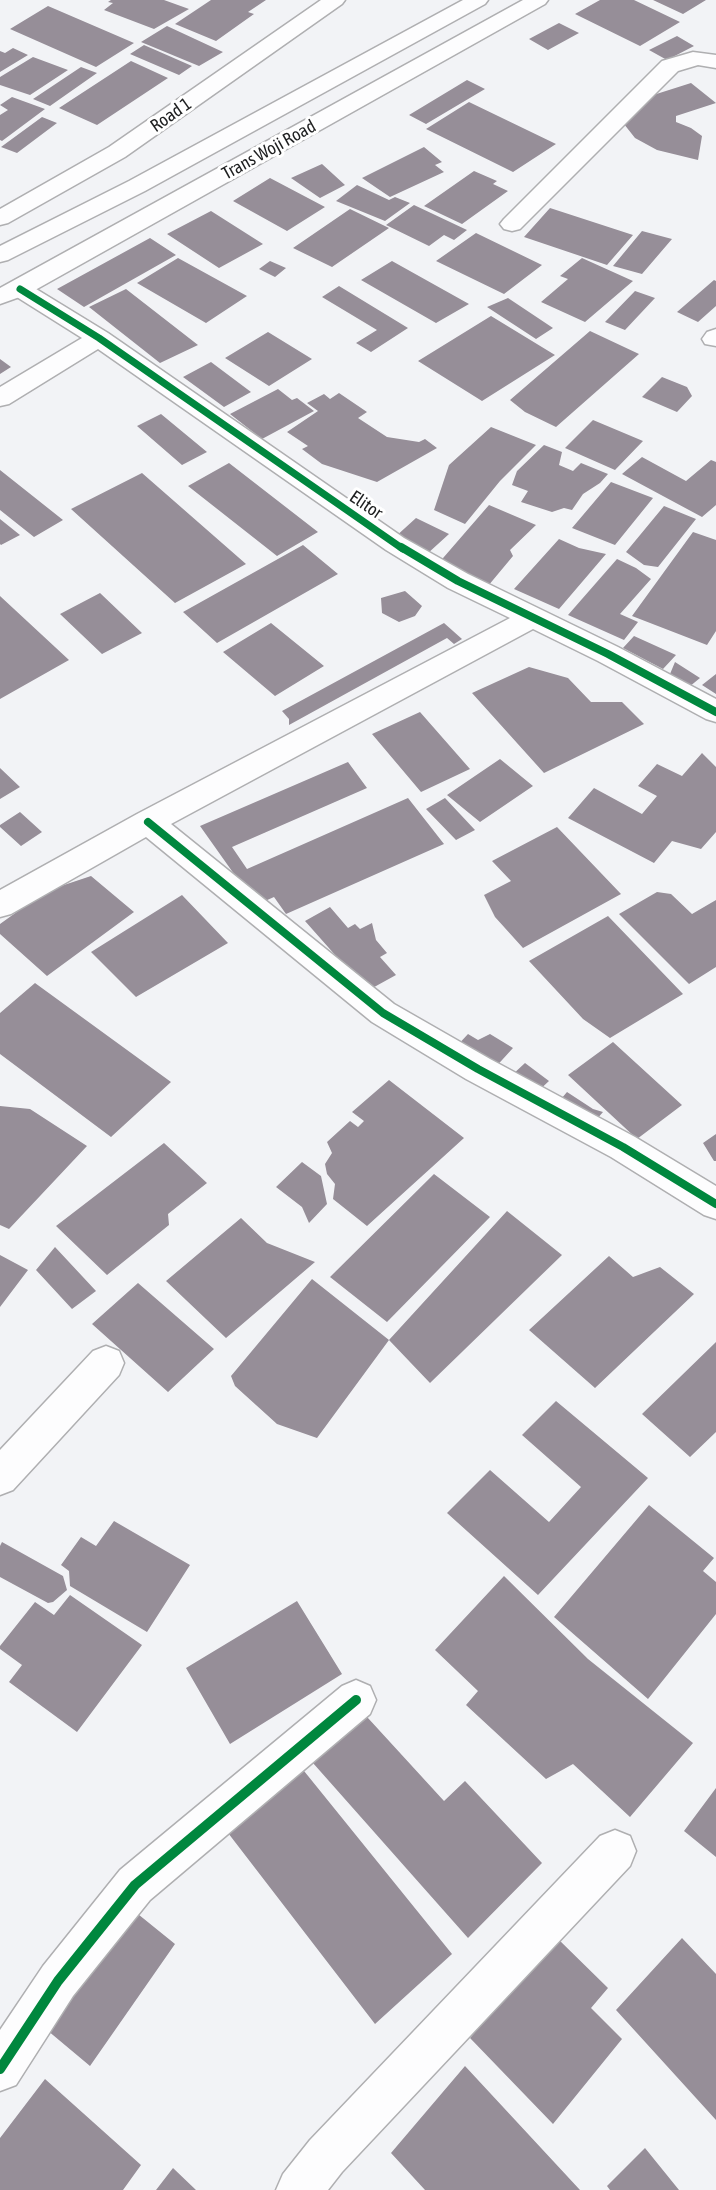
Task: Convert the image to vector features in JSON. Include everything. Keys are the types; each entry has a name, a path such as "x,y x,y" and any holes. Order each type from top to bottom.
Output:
{"street":[{"name":"Road 1","path":"0,218 117,152 335,0"},
{"name":"Trans Woji Road","path":"0,255 137,186 478,0"},
{"name":"Trans Woji Road","path":"10,293 538,0"},
{"path":"512,224 670,66 686,59 696,58 716,62"},
{"name":"Elitor","path":"10,293 99,338 395,544 458,582 608,654 716,712"},
{"path":"0,398 99,338"},
{"path":"0,904 148,822 532,618"},
{"path":"148,822 383,1013 478,1069 623,1147 716,1204"},
{"path":"0,1477 106,1363"},
{"path":"0,2069 58,1981 135,1885 356,1700"},
{"path":"299,2190 326,2156 615,1851"}],"building":[{"path":"111,0 164,0 189,9 154,29 104,10 113,3 108,2"},
{"path":"211,0 266,0 248,12 254,14 216,41 175,24"},
{"path":"600,0 634,0 680,22 640,46 575,14"},
{"path":"653,0 706,0 683,14"},
{"path":"48,6 134,43 96,67 10,29"},
{"path":"559,23 579,33 548,50 529,39"},
{"path":"167,26 223,52 199,66 141,42"},
{"path":"677,36 694,46 667,60 649,50"},
{"path":"144,45 192,66 179,75 130,54"},
{"path":"13,48 28,55 0,72 0,51 5,53"},
{"path":"33,57 68,70 30,95 0,85 0,77"},
{"path":"131,61 168,78 97,125 59,108"},
{"path":"81,67 97,73 50,106 33,99"},
{"path":"467,80 485,89 426,124 409,115"},
{"path":"691,83 716,103 676,116 676,122 691,128 702,136 698,160 657,150 635,138 620,119 647,97"},
{"path":"12,97 45,109 2,141 0,140 0,115 8,110 0,105"},
{"path":"469,102 556,144 513,172 426,129"},
{"path":"42,117 57,123 17,153 1,147"},
{"path":"424,147 442,162 435,165 444,172 390,197 362,178"},
{"path":"322,164 345,185 320,198 291,178"},
{"path":"474,171 497,181 493,184 508,191 462,224 424,206"},
{"path":"270,178 325,207 287,231 233,201"},
{"path":"357,185 389,200 395,197 410,203 385,221 336,201"},
{"path":"414,205 467,230 454,240 444,235 429,246 386,225"},
{"path":"550,208 633,235 607,265 524,237"},
{"path":"350,209 389,228 332,267 293,248"},
{"path":"211,211 263,244 219,268 167,234"},
{"path":"642,231 672,239 642,274 613,266"},
{"path":"476,233 542,265 504,294 436,261"},
{"path":"150,238 176,255 84,307 57,289"},
{"path":"178,258 247,296 206,323 137,283"},
{"path":"582,258 633,281 585,322 541,302 568,279 560,276"},
{"path":"270,261 286,268 275,277 259,269"},
{"path":"392,261 469,304 436,323 361,280"},
{"path":"714,280 716,281 716,306 698,322 677,312"},
{"path":"339,286 408,328 371,352 356,343 377,330 322,297"},
{"path":"126,289 198,345 160,363 89,307"},
{"path":"635,291 655,298 625,330 605,322"},
{"path":"508,298 553,328 536,339 487,307"},
{"path":"491,316 555,355 482,401 418,361"},
{"path":"590,331 639,354 556,427 525,412 510,400"},
{"path":"268,332 312,359 269,386 225,358"},
{"path":"0,359 11,367 0,374"},
{"path":"211,362 251,392 224,407 183,377"},
{"path":"662,377 687,387 692,396 677,412 642,397"},
{"path":"278,389 292,400 297,398 314,411 262,439 230,414"},
{"path":"339,393 367,412 358,418 387,437 419,442 425,439 437,448 377,482 322,464 302,449 308,446 287,432 318,411 307,403 324,394 330,399"},
{"path":"161,414 207,452 182,465 137,426"},
{"path":"593,420 643,441 615,470 565,448"},
{"path":"491,427 536,445 500,481 465,524 434,510 449,465"},
{"path":"544,445 562,452 559,465 573,471 581,463 608,474 600,483 583,494 572,510 564,508 552,512 521,502 528,491 512,485 517,471"},
{"path":"642,457 686,481 711,460 716,462 716,505 702,517 622,474"},
{"path":"229,463 318,532 277,556 188,486"},
{"path":"0,470 63,520 34,537 0,510"},
{"path":"142,473 246,564 175,603 71,509"},
{"path":"611,482 653,498 615,545 572,528"},
{"path":"489,505 536,525 510,550 513,556 488,586 437,565"},
{"path":"664,506 696,519 658,567 644,565 626,552"},
{"path":"416,518 449,534 427,554 394,538"},
{"path":"0,519 20,535 1,545 0,544"},
{"path":"693,532 716,540 716,631 707,645 632,616"},
{"path":"559,539 579,548 606,554 559,609 514,589"},
{"path":"303,545 338,574 217,643 183,612"},
{"path":"617,559 636,568 651,579 620,614 638,622 624,640 568,615"},
{"path":"405,591 422,606 415,616 399,622 382,613 381,598"},
{"path":"100,593 142,633 102,654 60,614"},
{"path":"0,596 69,660 0,699"},
{"path":"271,623 324,666 275,696 223,652"},
{"path":"444,623 462,639 454,644 447,638 289,725 289,719 282,711"},
{"path":"634,636 676,655 663,669 623,648"},
{"path":"675,662 700,678 689,687 670,674"},
{"path":"529,667 568,678 591,702 622,702 644,724 544,773 472,693"},
{"path":"716,674 716,694 702,685"},
{"path":"420,712 470,769 421,792 372,734"},
{"path":"702,753 716,767 716,832 701,849 672,841 654,863 568,818 594,788 642,814 657,796 638,786 657,764 682,776"},
{"path":"500,759 533,786 480,822 447,795"},
{"path":"348,762 367,788 232,847 247,869 408,798 444,844 286,914 274,897 256,905 200,826"},
{"path":"0,768 20,787 0,799"},
{"path":"445,798 475,830 456,840 426,809"},
{"path":"20,812 42,832 21,846 0,827"},
{"path":"557,827 621,894 523,948 495,917 484,895 511,881 492,861"},
{"path":"91,876 134,912 47,976 0,934 0,924 46,891"},
{"path":"657,892 671,894 692,914 716,900 716,967 689,984 619,914"},
{"path":"182,895 228,943 136,997 91,952"},
{"path":"330,907 348,928 355,924 360,929 372,923 376,940 387,953 380,957 396,975 367,991 305,921"},
{"path":"608,916 683,994 610,1038 583,1019 529,961"},
{"path":"35,983 171,1082 111,1137 0,1054 0,1013"},
{"path":"468,1034 478,1040 490,1034 513,1048 492,1071 455,1048"},
{"path":"613,1042 682,1105 637,1139 568,1075"},
{"path":"525,1063 549,1081 534,1095 511,1076"},
{"path":"389,1080 464,1138 367,1226 333,1199 335,1184 327,1174 325,1164 332,1153 327,1142 350,1121 358,1127 364,1121 352,1112"},
{"path":"567,1092 593,1109 603,1112 590,1127 556,1105"},
{"path":"0,1106 30,1109 87,1146 9,1229 0,1225"},
{"path":"716,1134 716,1161 714,1161 703,1143"},
{"path":"164,1143 207,1183 168,1214 169,1225 107,1275 56,1226"},
{"path":"302,1162 321,1176 327,1204 309,1223 302,1207 276,1187"},
{"path":"434,1174 490,1217 387,1322 330,1277"},
{"path":"507,1211 562,1255 430,1383 389,1340"},
{"path":"241,1218 267,1243 315,1262 226,1338 166,1281"},
{"path":"55,1247 96,1291 72,1309 36,1270"},
{"path":"0,1255 28,1270 0,1307"},
{"path":"609,1256 633,1277 660,1267 694,1294 595,1388 529,1330"},
{"path":"312,1279 389,1340 317,1438 277,1424 235,1386 231,1376"},
{"path":"138,1283 214,1349 168,1392 92,1324"},
{"path":"716,1342 716,1432 690,1457 642,1414"},
{"path":"556,1401 648,1478 538,1595 447,1513 490,1470 549,1522 581,1487 522,1435"},
{"path":"649,1505 714,1558 703,1571 716,1582 716,1614 648,1699 554,1617"},
{"path":"114,1521 190,1565 147,1632 70,1586 69,1571 61,1565 81,1537 96,1546"},
{"path":"2,1542 63,1576 67,1590 53,1602 48,1603 0,1577"},
{"path":"504,1576 588,1659 693,1743 630,1817 573,1764 546,1779 466,1705 478,1691 435,1650"},
{"path":"70,1595 142,1645 77,1732 9,1682 22,1665 0,1649 35,1602 54,1615"},
{"path":"297,1601 342,1674 230,1744 186,1668"},
{"path":"357,1706 444,1801 465,1781 542,1863 468,1938 305,1754"},
{"path":"300,1766 452,1954 375,2024 225,1829"},
{"path":"716,1788 716,1857 684,1831"},
{"path":"128,1906 175,1944 90,2066 41,2025"},
{"path":"556,1937 608,1988 591,2008 622,2039 553,2124 470,2038"},
{"path":"682,1938 716,1974 716,2120 616,2010"},
{"path":"465,2066 580,2190 425,2190 391,2153"},
{"path":"45,2079 141,2165 123,2190 0,2190 0,2138"},
{"path":"645,2148 679,2190 610,2190 607,2186"},
{"path":"173,2168 196,2190 156,2190"}],"cycle path":[{"path":"20,289 99,338 395,544 458,581 608,654 716,712"},
{"path":"148,822 383,1013 478,1069 623,1147 716,1204"},
{"path":"0,2069 58,1981 135,1885 356,1700"}]}
